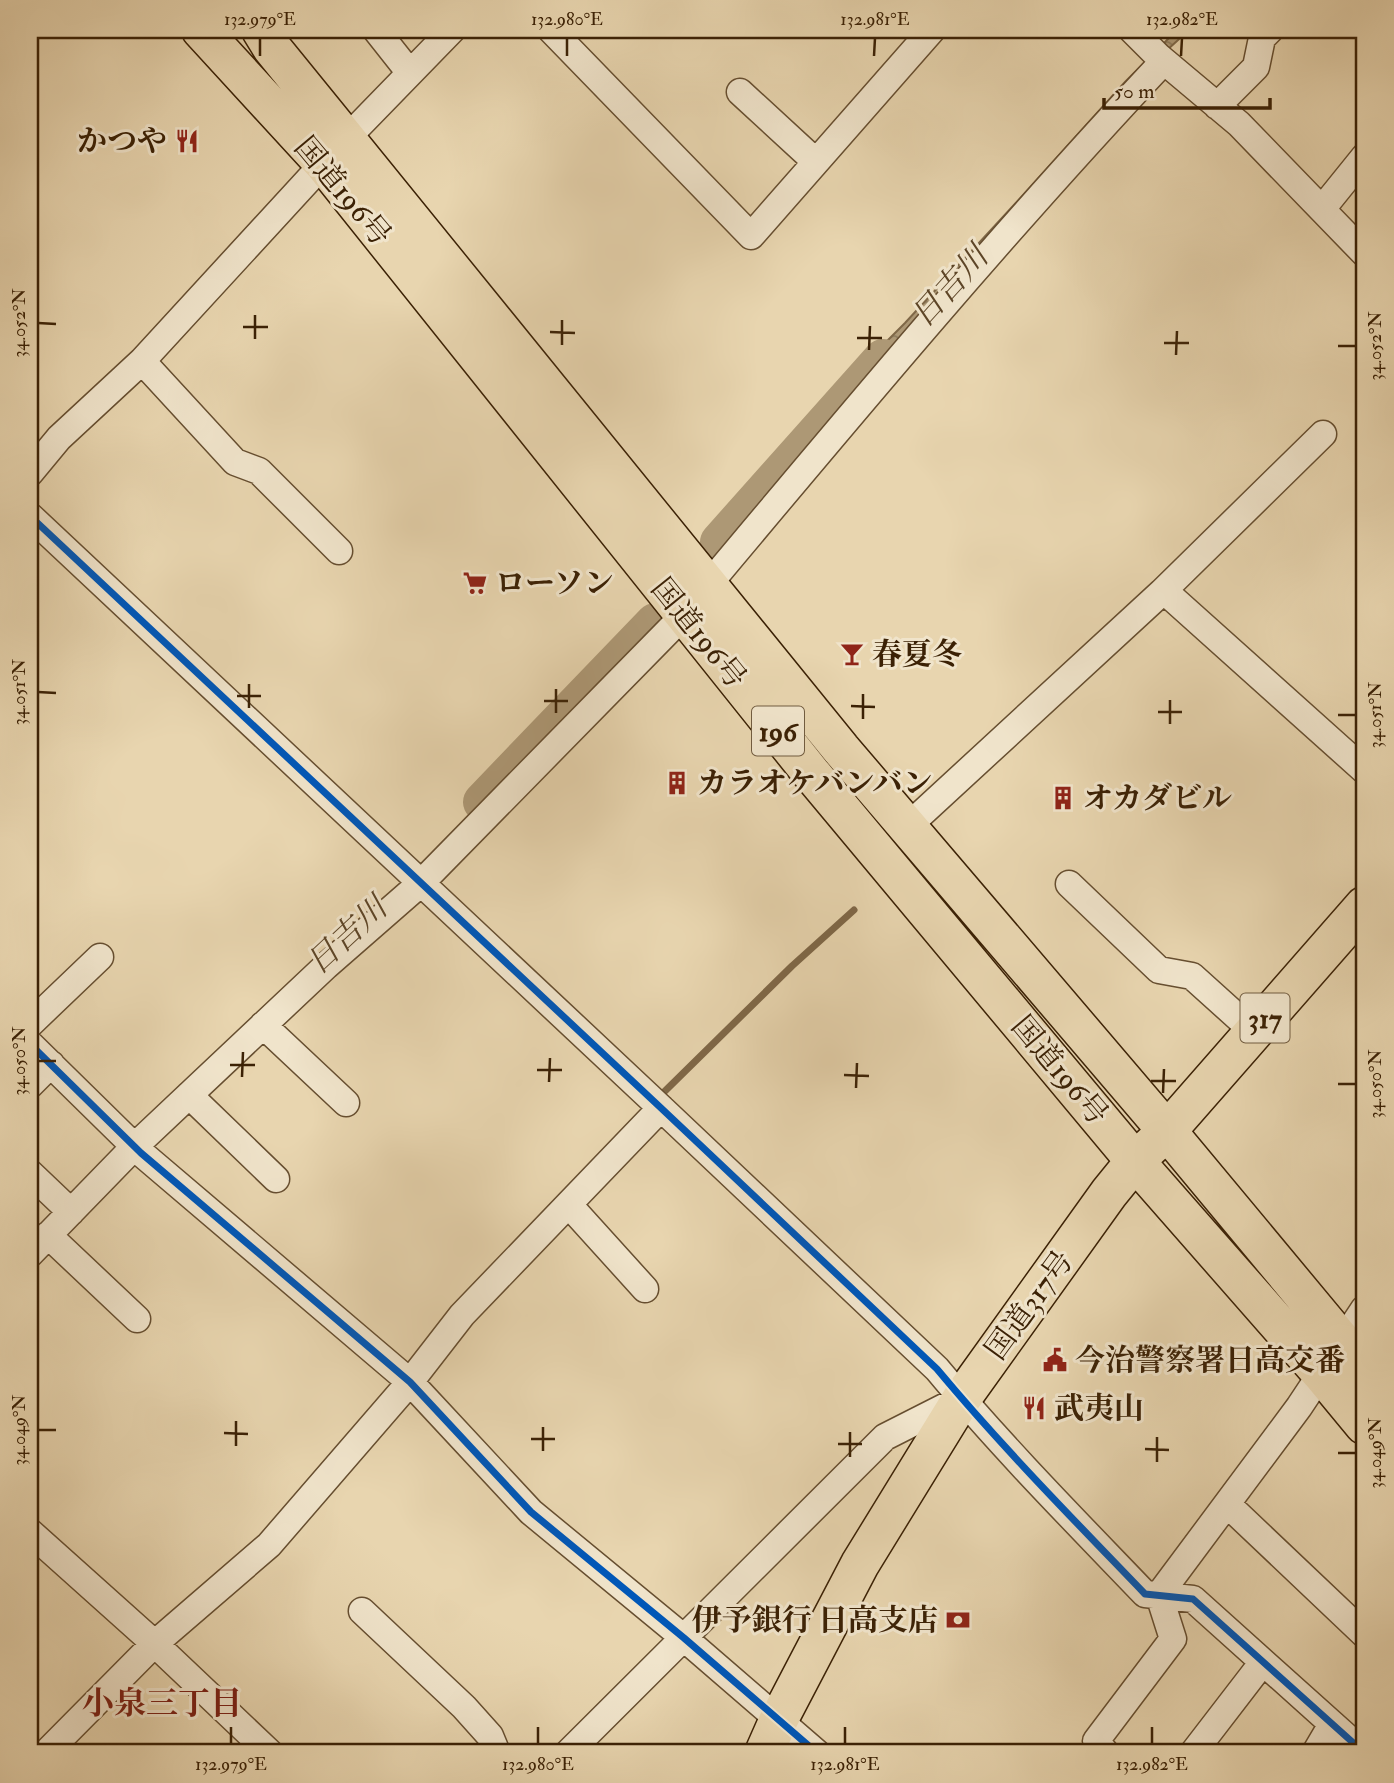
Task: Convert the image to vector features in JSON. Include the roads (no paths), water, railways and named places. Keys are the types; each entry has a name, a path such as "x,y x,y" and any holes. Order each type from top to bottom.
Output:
{"highway":[{"name":"国道196号","path":"201,30 335,152 708,585 906,827 1167,1131 1353,1355"},
{"name":"国道196号","path":"261,30 335,152 684,615 811,773 1135,1161 1364,1425"},
{"name":"国道317号","path":"764,1753 860,1564 962,1398 1109,1193 1135,1161 1167,1131 1364,905"}],"street":[{"path":"376,30 410,73"},
{"path":"30,474 59,438 142,361 452,30"},
{"path":"551,30 751,236 932,30"},
{"path":"1217,106 1256,67 1262,38 1270,30"},
{"path":"708,585 921,331 1089,141 1150,48 1239,124 1364,253"},
{"path":"740,92 816,162"},
{"path":"1322,209 1364,157"},
{"path":"142,361 235,463 259,471 339,551"},
{"path":"906,827 1163,592 1323,434"},
{"path":"30,516 937,1369 1044,1489 1145,1594 1193,1599 1359,1748 1364,1749"},
{"path":"1163,592 1364,770"},
{"path":"137,1319 39,1245 134,1147 326,966 421,883 684,615"},
{"path":"1069,884 1159,970 1192,976 1253,1031"},
{"path":"30,1024 100,957"},
{"path":"263,1025 346,1103"},
{"path":"30,1044 134,1147 410,1382 531,1512 684,1638 817,1753"},
{"path":"30,1085 51,1064"},
{"path":"189,1095 276,1179"},
{"path":"58,1750 155,1644 269,1545 410,1382 462,1315 661,1108"},
{"path":"30,1173 71,1212"},
{"path":"569,1205 645,1289"},
{"path":"1159,1595 1299,1408 1321,1373 1353,1355 1364,1309"},
{"path":"568,1753 885,1437 962,1398"},
{"path":"1227,1504 1364,1634"},
{"path":"30,1532 155,1644 270,1753"},
{"path":"1096,1749 1173,1639 1159,1595"},
{"path":"362,1611 464,1707 490,1736 497,1753"},
{"path":"1193,1753 1263,1662"},
{"path":"1315,1753 1332,1724"}],"water":[{"path":"1177,30 1189,30 1142,73 737,523 729,516 810,418 905,323 1125,82"}],"waterway":[{"name":"日吉川","path":"720,542 883,359"},
{"name":"日吉川","path":"483,802 655,623"},
{"path":"665,1091 792,966 854,910"}],"place":[{"name":"かつや","path":"187,141"},
{"name":"ローソン","path":"475,583"},
{"name":"春夏冬","path":"852,654"},
{"name":"カラオケバンバン","path":"677,783"},
{"name":"オカダビル","path":"1063,798"},
{"name":"今治警察署日高交番","path":"1055,1360"},
{"name":"武夷山","path":"1034,1408"},
{"name":"伊予銀行 日高支店","path":"958,1620"}],"district":[{"name":"小泉三丁目","path":"162,1703"}]}
